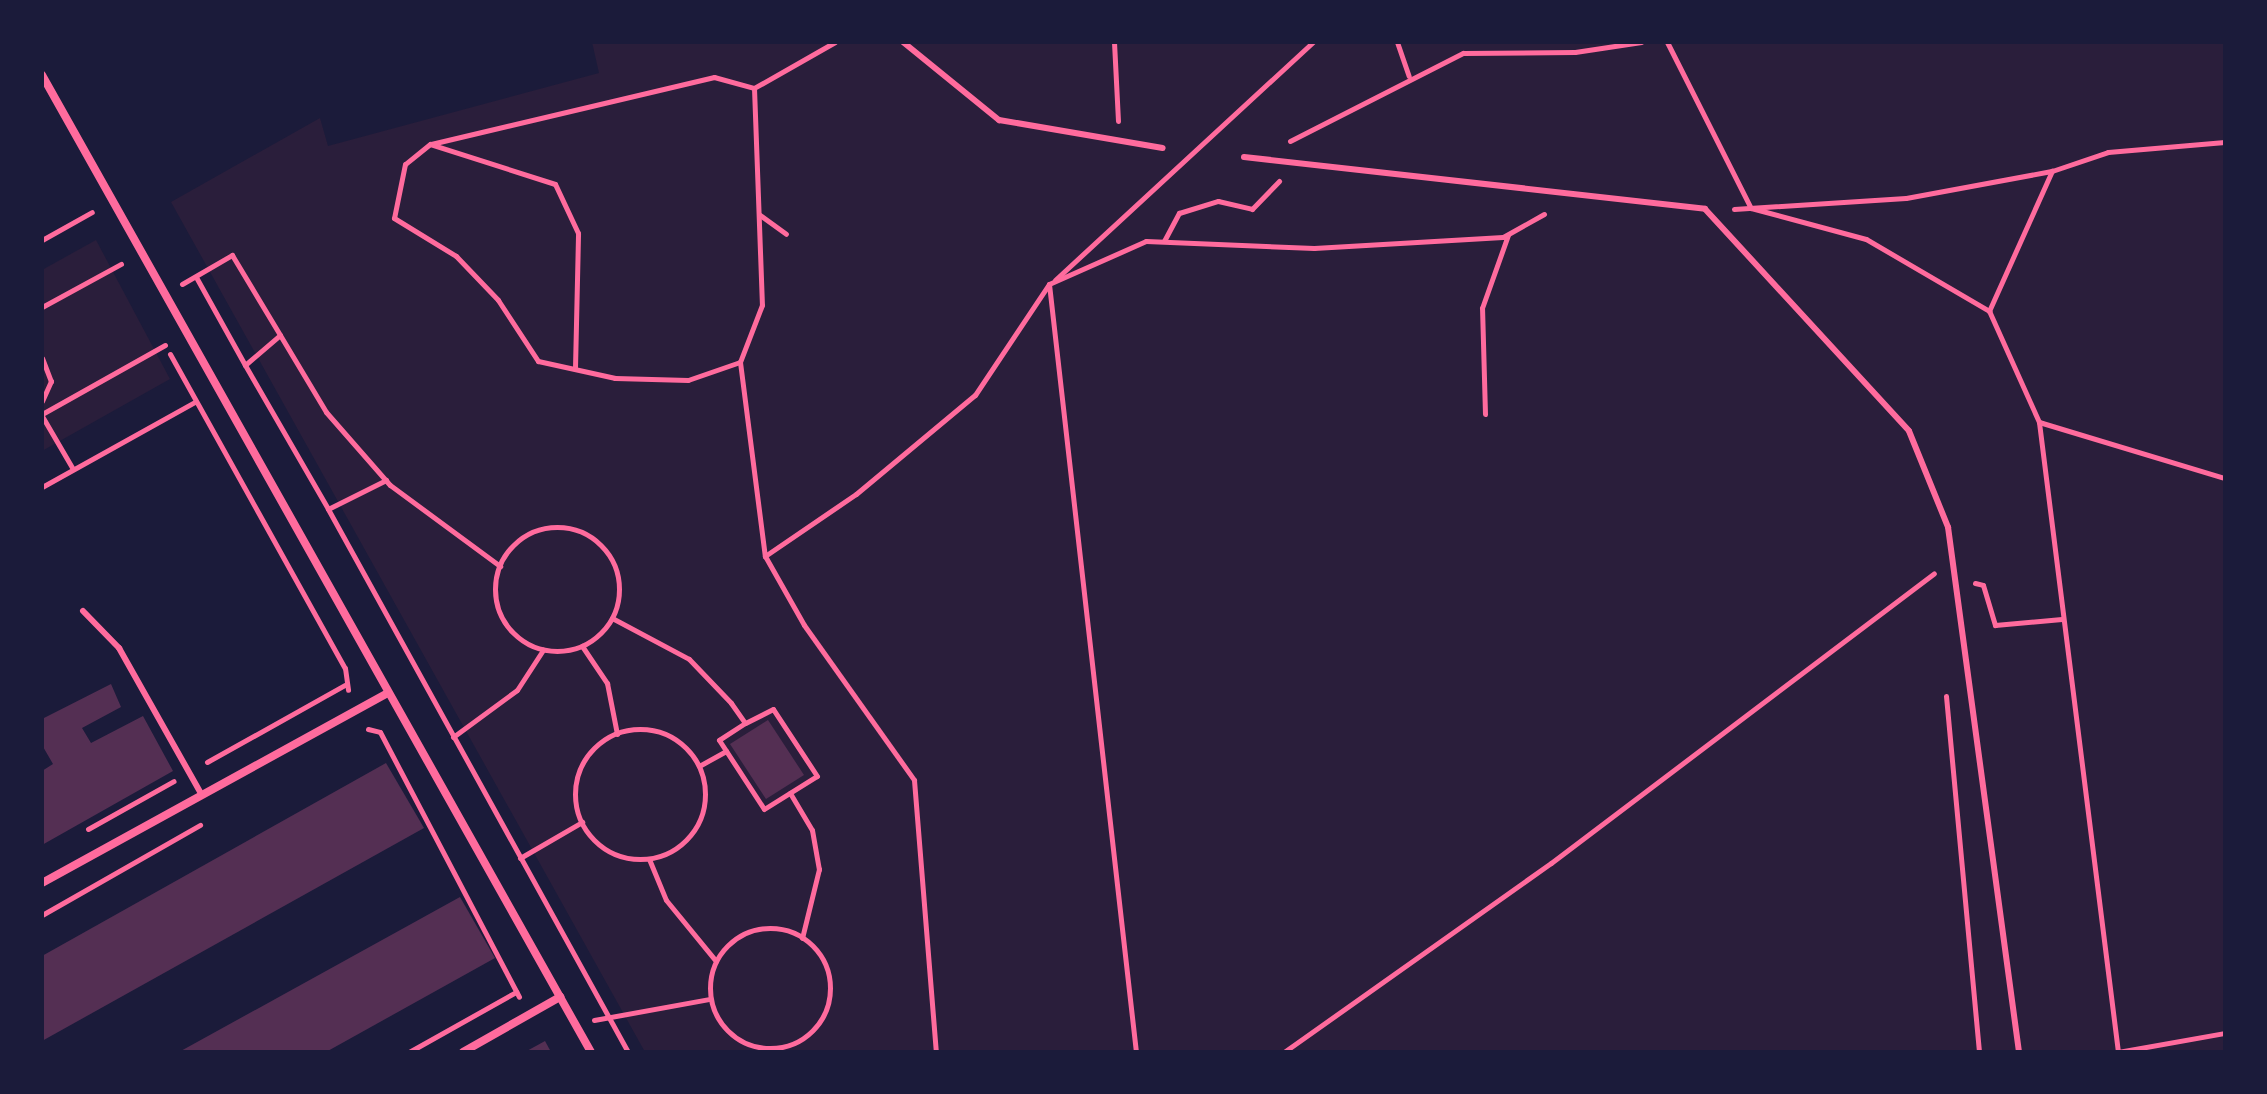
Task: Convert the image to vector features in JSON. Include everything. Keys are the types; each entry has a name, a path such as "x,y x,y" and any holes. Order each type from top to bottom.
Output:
{"street":[{"path":"42,75 386,694 591,1052"},
{"path":"42,883 200,792 386,694"},
{"path":"463,1052 560,997"}],"lane":[{"path":"903,42 999,120 1163,148"},
{"path":"1244,157 1572,198 1705,209 1909,431 1948,527 2019,1052"},
{"path":"83,611 119,648 200,792"}],"path":[{"path":"740,362 688,380 615,378 538,361 498,300 456,256 394,218 405,164 430,144 714,77 754,88 835,42"},
{"path":"1114,42 1119,140"},
{"path":"765,556 856,494 975,395 1049,284 1313,42"},
{"path":"1397,42 1409,76"},
{"path":"1258,159 1409,76 1463,53 1575,52 1641,42"},
{"path":"1667,42 1751,208 1866,239 1989,311 2039,422 2118,1052 2225,1033"},
{"path":"754,88 762,305 740,362 765,556 804,625 914,780 936,1052"},
{"path":"1705,209 1906,198 2052,171 2108,152 2225,142"},
{"path":"430,144 555,184 578,233 575,368"},
{"path":"1164,241 1179,213 1218,201 1252,209 1278,184 1285,162"},
{"path":"1989,311 2052,171"},
{"path":"1049,284 1146,241 1314,248 1508,234 1572,198"},
{"path":"85,200 99,225"},
{"path":"42,240 92,212"},
{"path":"759,215 786,234"},
{"path":"1485,414 1482,308 1508,234"},
{"path":"114,251 128,278"},
{"path":"162,294 232,255 326,412 386,480 500,566"},
{"path":"42,307 121,264"},
{"path":"196,277 628,1052"},
{"path":"1049,284 1136,1052"},
{"path":"157,332 345,668 345,685"},
{"path":"245,365 280,335"},
{"path":"73,469 42,415 165,345"},
{"path":"42,358 51,381 42,401"},
{"path":"42,487 195,402"},
{"path":"2039,422 2225,478"},
{"path":"328,509 386,480"},
{"path":"564,528 583,533 612,560 619,599 612,618 582,646 543,650 502,618 500,566 525,536 564,528"},
{"path":"1284,1052 1551,863 1935,572 1937,587"},
{"path":"1954,578 1983,585 1995,625 2062,619"},
{"path":"612,618 689,659 745,723"},
{"path":"582,646 607,683 617,734"},
{"path":"453,737 517,690 543,650"},
{"path":"1945,680 1979,1052"},
{"path":"773,709 817,776 764,809 719,740 745,723 773,709"},
{"path":"369,729 380,732 530,1014"},
{"path":"617,734 666,734 699,766 706,803 699,823 671,853 649,859 606,851 582,822 578,773 589,754 617,734"},
{"path":"699,766 726,751"},
{"path":"790,793 812,830 819,869 802,938"},
{"path":"520,858 582,822"},
{"path":"649,859 666,900 716,961"},
{"path":"754,930 802,938 826,967 827,1007 804,1038 788,1049 738,1039 710,999 716,961 754,930"},
{"path":"409,1052 516,992"},
{"path":"605,1013 710,999"}],"shaded area":[{"path":"592,42 2225,42 2225,1052 645,1052 171,202 320,118 328,146 599,73"},
{"path":"96,240 170,379 42,451 42,270"}],"building":[{"path":"111,684 121,707 82,728 91,743 143,716 173,771 42,845 42,771 53,764 42,745 42,719"},
{"path":"768,720 804,775 766,799 730,744"},
{"path":"386,763 424,828 42,1041 42,956"},
{"path":"460,897 495,958 326,1052 179,1052"},
{"path":"545,1041 551,1052 525,1052"}]}
